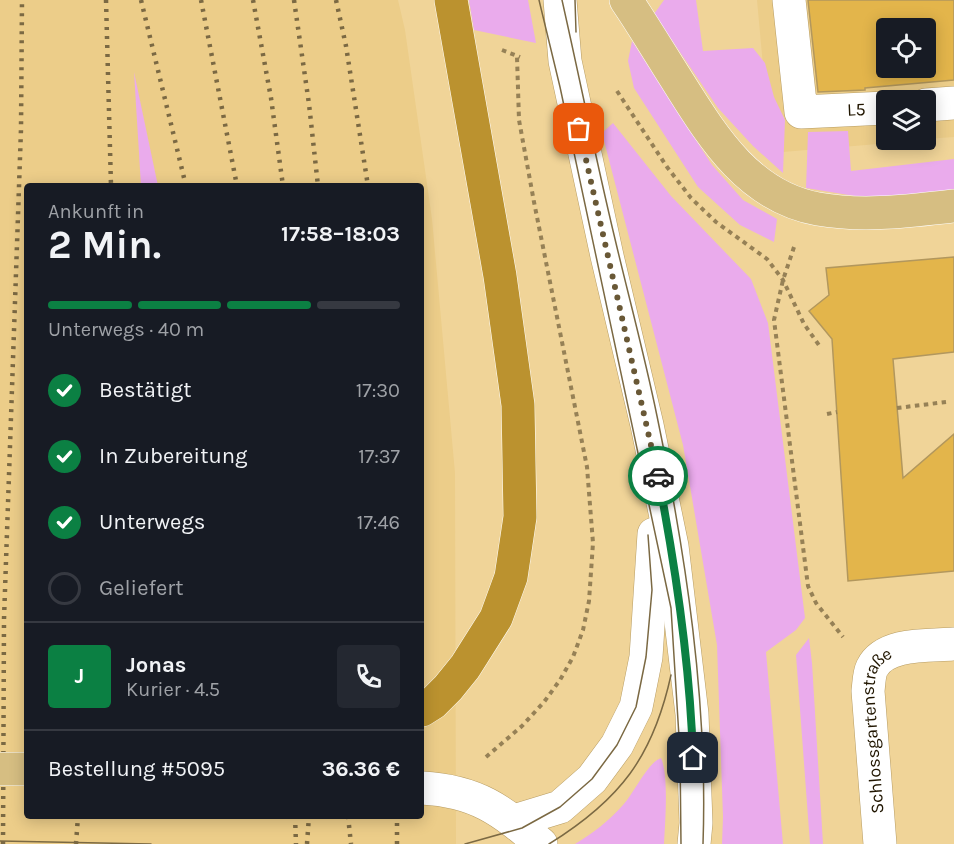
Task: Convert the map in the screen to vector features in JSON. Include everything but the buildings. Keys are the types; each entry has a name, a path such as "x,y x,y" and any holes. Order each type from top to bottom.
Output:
{"highway":[{"path":"424,709 433,703 465,667 496,618 511,577 520,517 518,416 500,276 451,0"}],"main road":[{"path":"626,0 709,131 745,173 771,192 797,204 818,209 870,214 954,206"},
{"path":"0,769 24,769"}],"street":[{"path":"560,0 565,61 672,546 692,714 696,823 694,844"},
{"name":"L5","path":"789,0 801,112 876,109"},
{"path":"936,104 954,103"},
{"path":"514,821 560,807 591,779 617,746 636,707 646,657 652,591 657,472"},
{"name":"Schlossgartenstraße","path":"880,844 868,691 871,670 884,654 894,649 954,644"},
{"path":"424,788 462,794 488,803 541,844"}],"path":[{"path":"821,348 804,324 783,280 774,320 808,586 816,603 832,625 871,670"},
{"path":"897,408 946,402"},
{"path":"827,414 837,412"}],"shaded area":[{"path":"0,0 398,0 405,30 432,219 455,473 456,844 0,844"},
{"path":"469,0 528,0 536,43 474,30"},
{"path":"664,0 696,0 703,51 753,48 765,63 774,97 785,120 783,173 753,146 718,108 654,14"},
{"path":"757,0 954,0 954,137 936,138 936,90 876,90 876,144 771,153"},
{"path":"632,41 712,165 743,200 777,219 774,242 740,225 698,187 634,88 628,61"},
{"path":"134,72 157,183 141,183"},
{"path":"613,123 671,196 751,279 768,323 805,618 796,630 766,652 783,844 722,844 717,645 683,445 602,133"},
{"path":"848,131 851,171 954,159 954,192 867,198 806,188 808,132"},
{"path":"809,638 823,844 810,844 796,655"},
{"path":"661,758 666,787 664,844 575,844 618,811 651,765"}],"tram line":[{"path":"539,0 560,87 671,608 680,753 681,844"},
{"path":"562,0 652,394 668,469 686,575 702,736 703,844"},
{"path":"575,0 576,32"},
{"path":"465,844 522,828 560,807 592,779 617,745 636,707 646,657 652,590 648,535"},
{"path":"549,844 595,811 630,774 654,730 664,704 671,675"},
{"path":"0,841 151,844"}],"railway":[{"path":"3,844 4,619 21,129 22,0"},
{"path":"106,0 111,183"},
{"path":"141,0 185,183"},
{"path":"201,0 236,183"},
{"path":"253,0 271,98 283,183"},
{"path":"294,0 318,183"},
{"path":"336,0 346,46 368,183"},
{"path":"76,844 78,819"},
{"path":"295,819 296,844"},
{"path":"307,844 309,819"},
{"path":"348,819 351,844"},
{"path":"397,819 397,844"}],"way so far":[{"path":"579,129 658,476"}],"route":[{"path":"658,476 672,546 692,714 693,758"}]}
